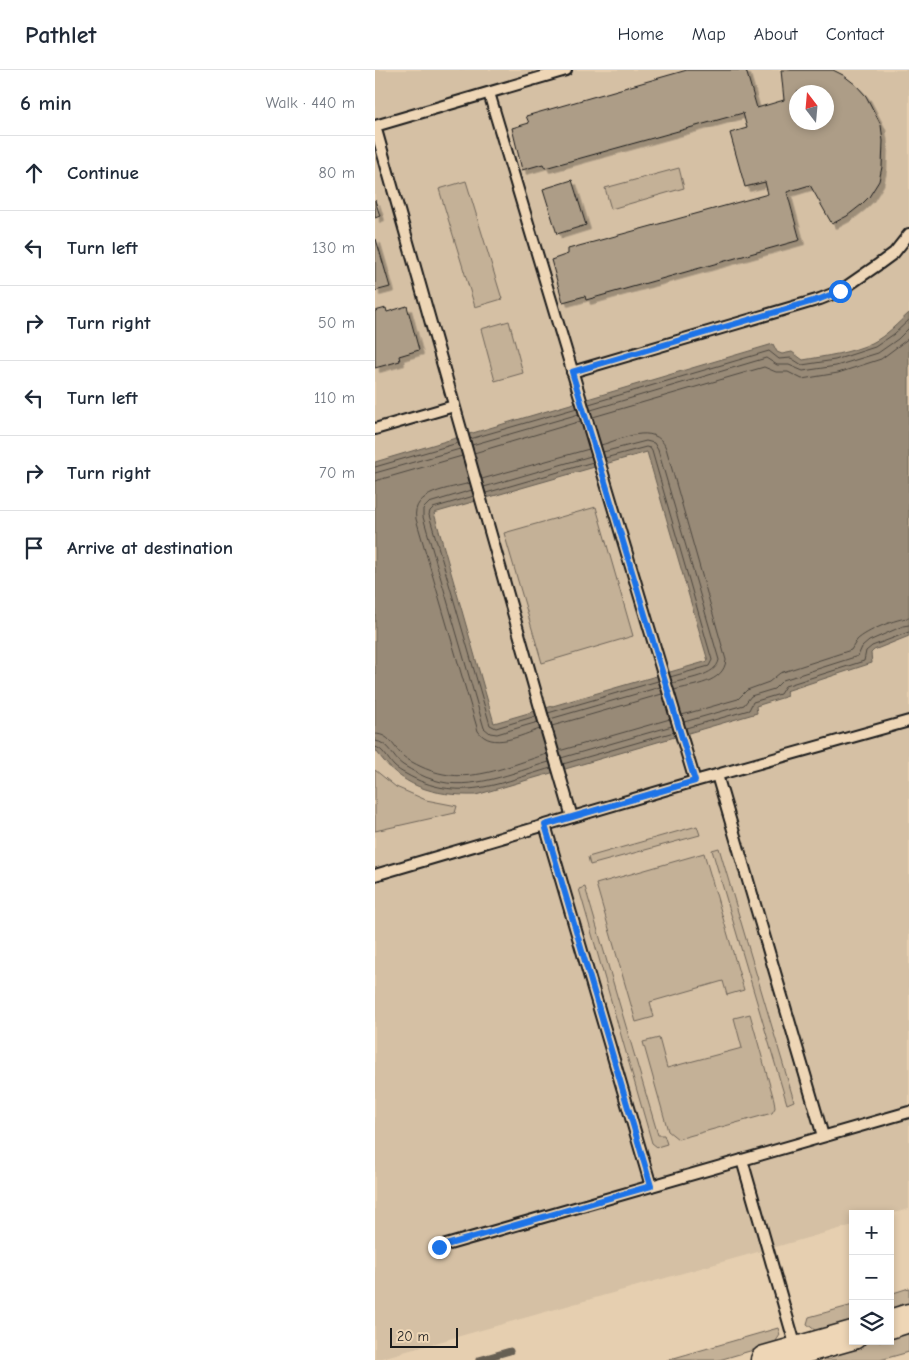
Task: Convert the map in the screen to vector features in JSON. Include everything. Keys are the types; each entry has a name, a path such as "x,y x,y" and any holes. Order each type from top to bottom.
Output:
{"main road":[{"path":"894,1323 909,1318"},
{"path":"765,1360 849,1336"}],"lane":[{"path":"566,70 375,126 559,777 573,817"},
{"path":"489,93 695,781"},
{"path":"572,372 820,299 840,291 894,253 909,234"},
{"path":"375,429 454,406"},
{"path":"375,874 909,721"},
{"path":"717,775 823,1136"},
{"path":"545,825 651,1186"},
{"path":"439,1247 909,1112"},
{"path":"742,1160 797,1351"}],"shaded area":[{"path":"375,70 909,70 909,1209 894,1213 894,1210 849,1210 849,1226 375,1360"},
{"path":"679,168 684,188 611,209 605,188"},
{"path":"466,181 502,299 475,307 439,189"},
{"path":"509,321 523,373 495,381 481,329"},
{"path":"596,507 633,636 542,663 504,533"},
{"path":"375,770 396,787 426,800 457,806 455,813 375,831"},
{"path":"697,826 700,835 590,865 588,857"},
{"path":"719,848 794,1101 787,1104 712,850"},
{"path":"704,853 744,990 727,995 723,981 650,1002 654,1017 636,1022 596,884"},
{"path":"585,887 658,1135 664,1135 667,1144 657,1147 652,1143 579,889"},
{"path":"750,1014 775,1108 772,1113 678,1139 668,1131 643,1042 659,1038 667,1068 742,1048 734,1018"},
{"path":"909,1288 909,1304 894,1308 894,1293"},
{"path":"849,1306 849,1321 816,1331 807,1324 809,1317"},
{"path":"778,1328 780,1335 774,1344 719,1360 667,1360"},
{"path":"909,1328 909,1352 880,1360 797,1360 849,1345 894,1345 894,1332"}],"water":[{"path":"909,313 909,636 874,650 871,653 872,663 786,691 788,696 756,706 757,713 476,795 446,794 419,787 407,781 385,762 375,749 375,462 773,344 777,352 782,354 792,352 803,360 847,352 877,340","holes":["647,452 708,661 494,723 434,513"]}],"building":[{"path":"687,70 746,70 757,108 784,100 781,70 833,70 856,85 866,96 881,125 883,141 882,167 879,181 869,197 847,216 832,224 810,185 787,192 800,240 586,300 585,296 563,302 551,260 568,254 568,249 768,194 765,182 745,187 730,133 747,128 743,113 545,168 543,164 522,170 512,128 529,123 526,116"},
{"path":"572,180 586,225 557,234 543,189"},
{"path":"375,200 380,216 375,218"},
{"path":"375,239 390,287 375,291"},
{"path":"407,306 419,350 399,356 400,361 375,368 375,311 386,308 387,312"}],"waterway":[{"path":"479,1360 510,1351"}],"route":[{"path":"439,1247 651,1186 545,825 695,781 572,372 820,299 840,291"}]}
